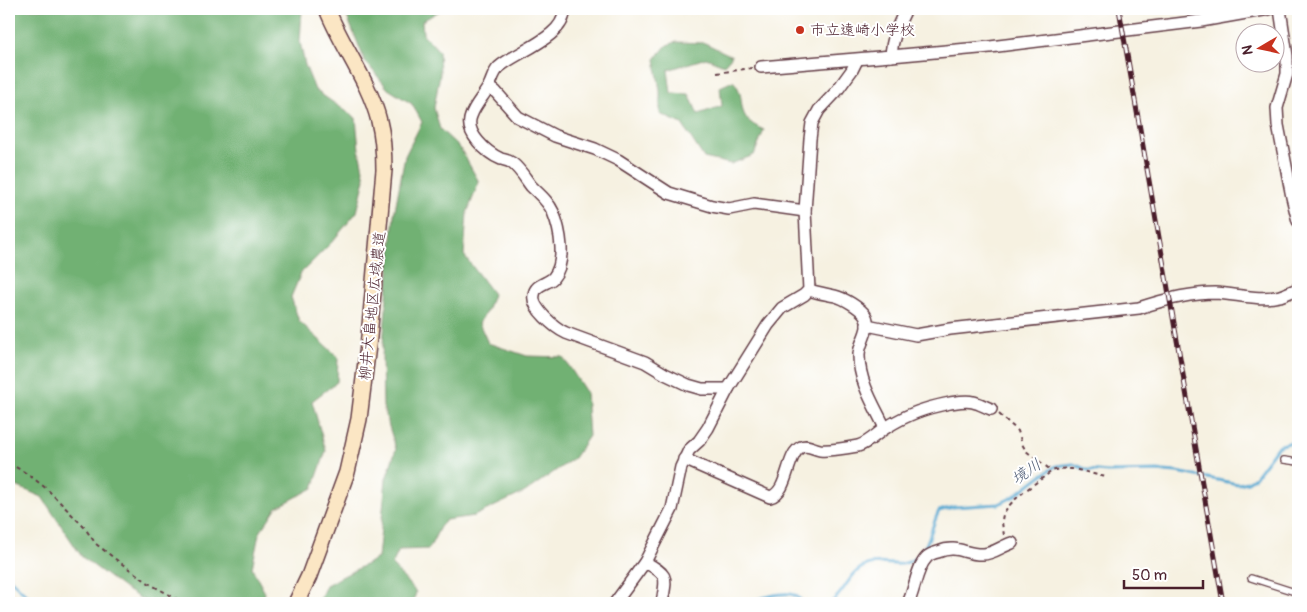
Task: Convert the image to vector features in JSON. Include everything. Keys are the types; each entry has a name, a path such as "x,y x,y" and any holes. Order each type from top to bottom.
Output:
{"street":[{"name":"柳井大畠地区広域農道","path":"296,603 309,576 346,472 359,419 369,338 384,170 384,145 379,120 370,95 327,9"},
{"path":"564,9 562,21 556,30 494,72 489,87 470,118 469,128 484,147 500,158 510,161 518,168 546,200 553,213 562,248 557,270 552,278 536,288 533,295 535,306 558,329 566,333 645,362 688,385 702,389 728,389"},
{"path":"891,56 892,43 897,26 906,9"},
{"path":"761,67 990,47 1201,21 1269,9"},
{"path":"1280,9 1287,74 1277,108 1278,125 1298,221"},
{"path":"615,603 645,562 672,509 684,458 708,428 728,389 768,325 782,308 809,290 805,211 812,123 819,110 836,92 857,60"},
{"path":"489,87 495,91 518,117 555,136 595,149 618,160 669,193 712,206 729,208 754,204 805,211"},
{"path":"867,325 916,335 925,335 950,329 1140,308 1154,303 1194,295 1214,293 1264,298 1281,296 1298,289"},
{"path":"809,290 822,295 837,296 859,309 866,316 867,325 859,348 861,375 885,428"},
{"path":"684,458 770,497 775,496 781,488 796,451 801,447 808,446 820,450 860,446 885,428 928,407 972,401 991,409"},
{"path":"908,603 915,580 927,557 946,548 958,549 974,554 991,553 1009,543"},
{"path":"645,562 660,571 664,577 666,583 662,603"}],"lane":[{"path":"1284,460 1298,462"},
{"path":"1252,578 1298,593"}],"path":[{"path":"717,73 761,67"},
{"path":"991,409 1018,431 1026,450 1052,471"},
{"path":"9,463 47,489 84,527 96,544 150,584 184,603"},
{"path":"1009,543 1002,519 1005,511 1012,502 1052,471 1060,468 1071,468 1107,477"}],"green space":[{"path":"9,9 302,9 300,42 305,65 315,90 356,118 359,150 365,179 357,212 332,242 301,273 291,297 299,321 338,357 337,382 312,401 326,451 313,488 276,508 259,534 252,568 265,593 263,603 148,603 125,589 82,557 42,497 9,483"},
{"path":"344,9 443,9 422,21 423,34 439,51 440,74 434,108 440,129 460,148 479,182 467,213 464,255 493,294 488,309 479,323 488,343 527,356 563,357 586,392 589,436 574,458 525,492 474,516 446,520 440,527 429,549 399,550 392,565 416,592 413,603 318,603 326,585 378,558 386,479 396,449 383,407 382,356 394,215 405,156 422,122 412,104 388,89 365,61"},
{"path":"676,42 705,43 732,56 724,65 706,58 668,70 671,93 689,94 698,114 722,106 720,87 733,81 738,88 747,119 764,130 754,155 731,164 704,158 682,124 660,114 660,91 655,59 667,45"}],"waterway":[{"name":"境川","path":"830,603 840,594 851,577 861,568 875,563 901,564 918,557 927,544 939,511 953,507 999,504 1013,497 1056,466 1073,464 1088,470 1107,472 1177,472 1238,484 1248,482 1255,477 1278,446 1298,442"},
{"name":"境川","path":"9,578 35,603"},
{"name":"境川","path":"749,603 778,594 794,595 804,603"}],"railway":[{"path":"1119,9 1223,603"}],"place":[{"name":"市立遠崎小学校","path":"800,30"}]}
